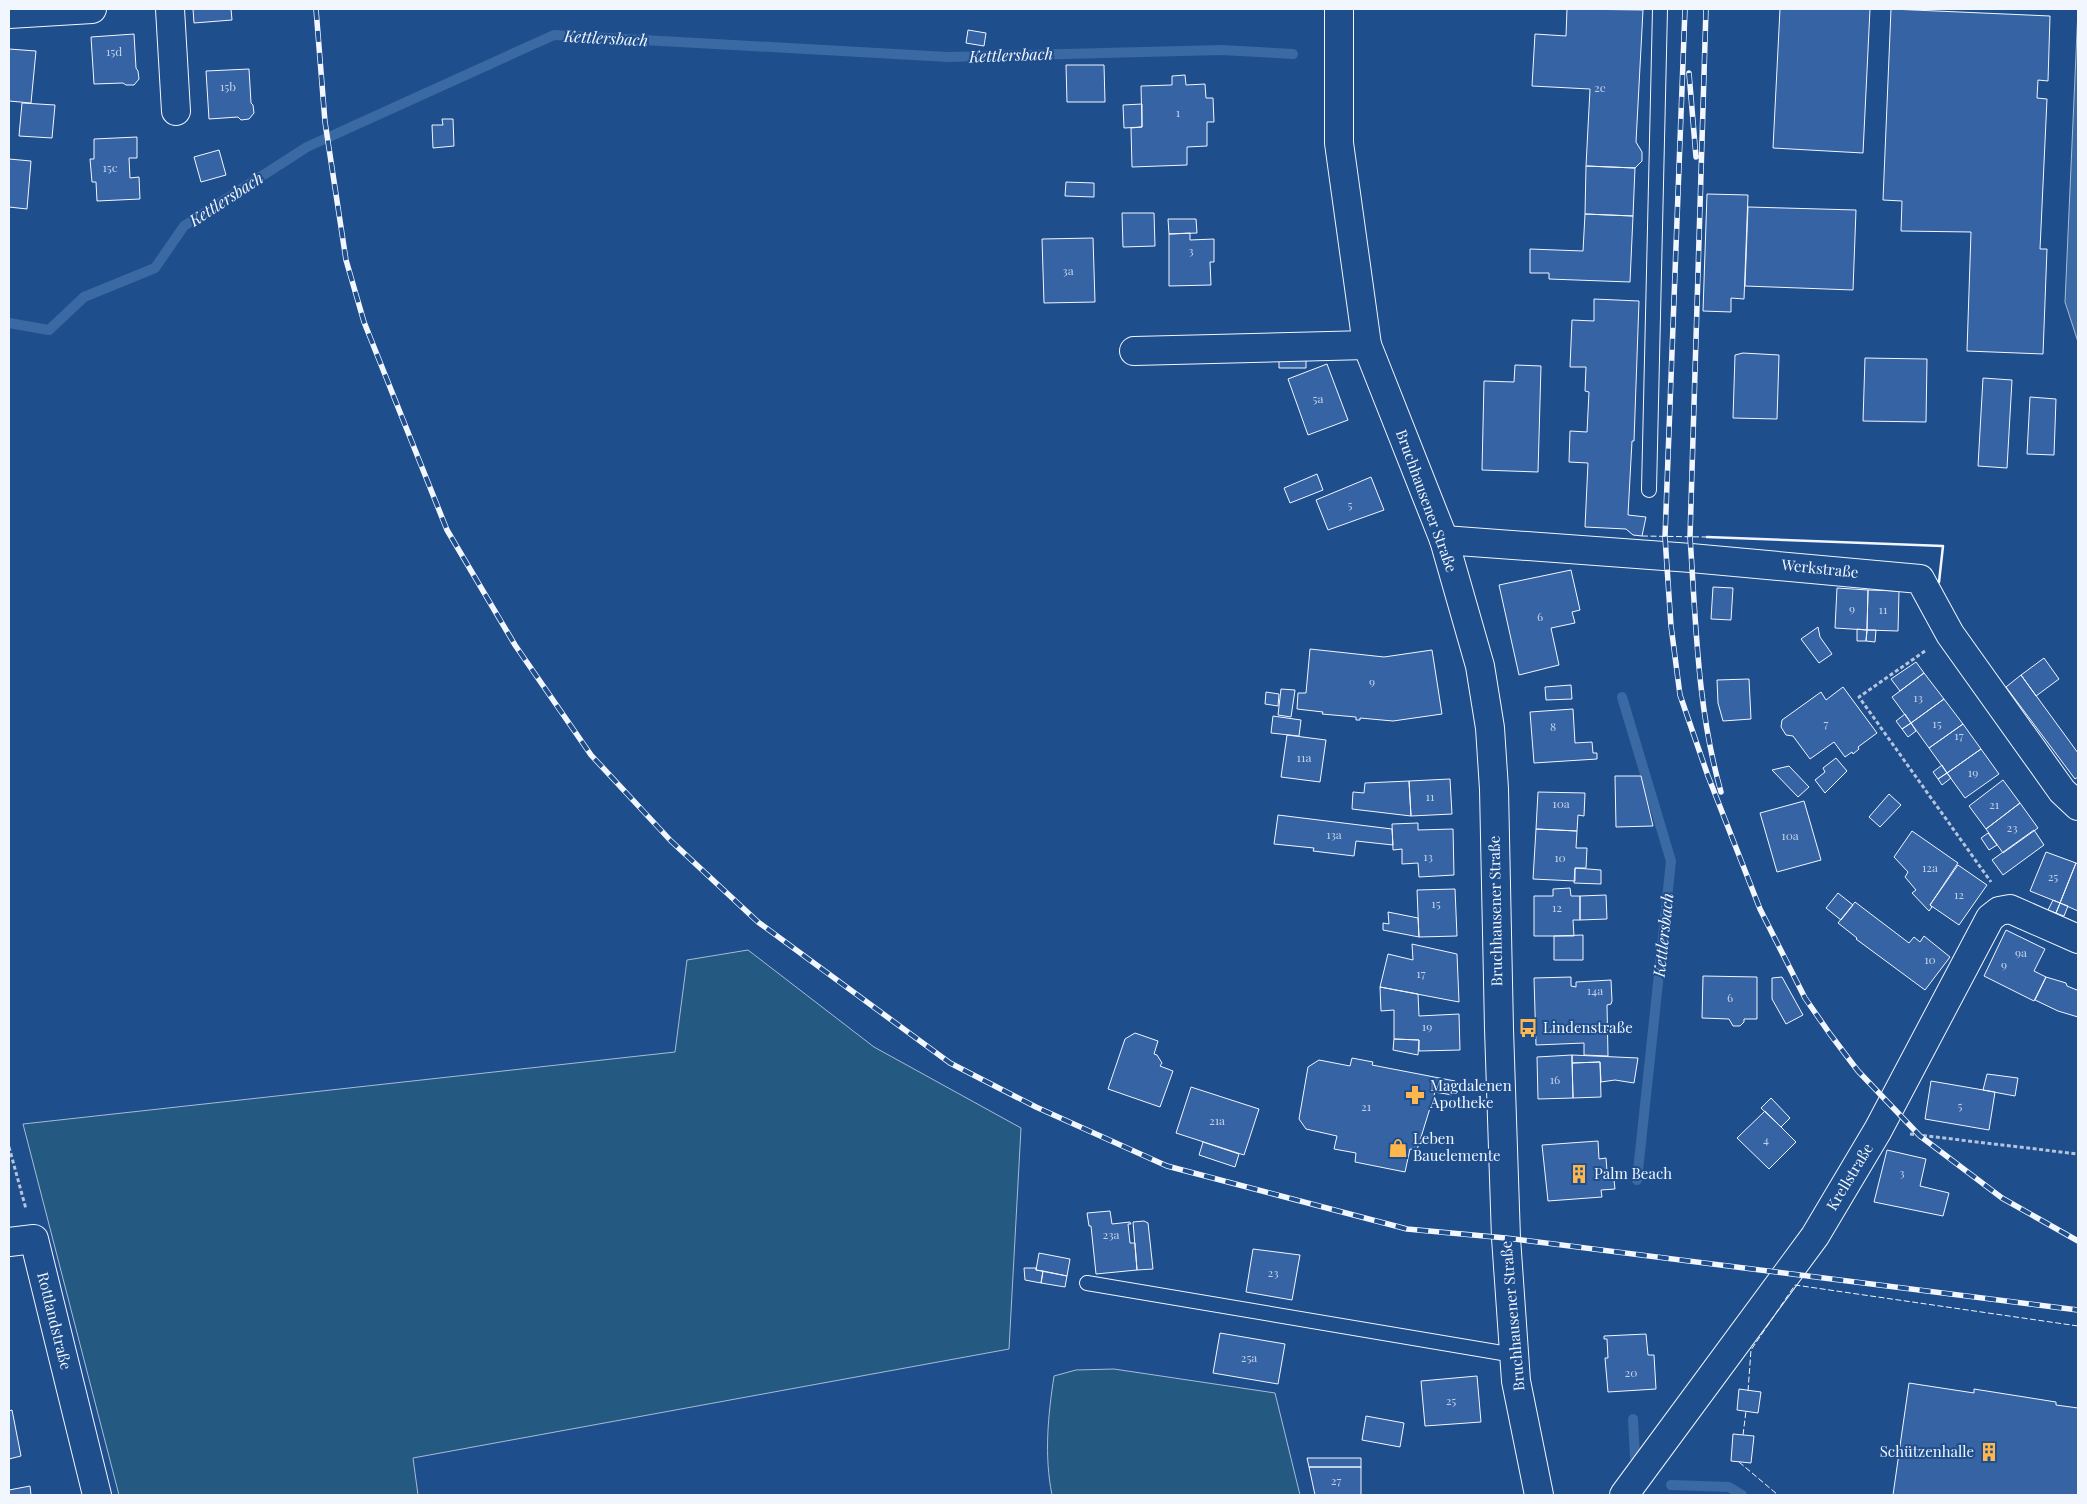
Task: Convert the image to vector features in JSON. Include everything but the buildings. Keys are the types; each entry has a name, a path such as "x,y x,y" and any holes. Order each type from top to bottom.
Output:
{"street":[{"path":"9,14 92,9"},
{"path":"170,9 176,111"},
{"name":"Bruchhausener Straße","path":"1339,9 1339,143 1367,345 1444,540 1480,666 1490,728 1494,789 1506,1238 1516,1381 1539,1495"},
{"path":"1134,351 1367,345"},
{"name":"Werkstraße","path":"1444,540 1700,558 1920,579 1950,634 2062,791 2078,806"},
{"path":"2010,909 2078,939"},
{"name":"Krellstraße","path":"1624,1495 1815,1236 1878,1130 1990,918 1999,911 2010,909"},
{"name":"Rottlandstraße","path":"21,1241 97,1495"}],"lane":[{"path":"1649,490 1660,9"},
{"path":"1087,1283 1514,1355"}],"path":[{"path":"1950,634 1859,697 2010,909"},
{"path":"1878,1130 2078,1154"},
{"path":"9,1147 21,1241"}],"shaded area":[{"path":"2078,9 2078,342 2065,302"},
{"path":"748,950 874,1047 1021,1128 1009,1349 413,1458 418,1495 119,1495 23,1124 675,1052 687,960"},
{"path":"1114,1369 1275,1393 1300,1495 1052,1495 1048,1465 1048,1435 1054,1376 1076,1370"}],"waterway":[{"name":"Kettlersbach","path":"9,323 49,330 84,297 155,268 184,226 307,147 554,35 948,57 1221,50 1293,54"},
{"name":"Kettlersbach","path":"1622,697 1671,861 1637,1180"},
{"name":"Kettlersbach","path":"1633,1419 1635,1457"},
{"name":"Kettlersbach","path":"1671,1485 1729,1487 1742,1495"}],"railway":[{"path":"316,9 325,122 346,260 364,322 447,530 515,645 591,755 671,841 758,922 950,1063 1036,1107 1167,1166 1407,1229 1506,1238 2078,1310"},
{"path":"1685,9 1665,537 1671,626 1680,695 1708,776 1760,909 1805,998 1830,1034 1858,1071 1920,1136 2002,1198 2078,1241"},
{"path":"1706,9 1690,537 1702,697 1713,760 1721,792"},
{"path":"1689,73 1696,157"}],"fence":[{"path":"1642,536 1707,537"},
{"path":"1748,1391 1751,1350 1795,1285 2078,1326"},
{"path":"1743,1435 1746,1411"},
{"path":"1739,1462 1778,1495"}],"wall":[{"path":"1707,537 1943,546 1939,582"}],"place":[{"name":"Lindenstraße","path":"1528,1028"},
{"name":"Magdalenen Apotheke","path":"1415,1095"},
{"name":"Leben Bauelemente","path":"1398,1148"},
{"name":"Palm Beach","path":"1579,1174"},
{"name":"Schützenhalle","path":"1989,1452"}]}
